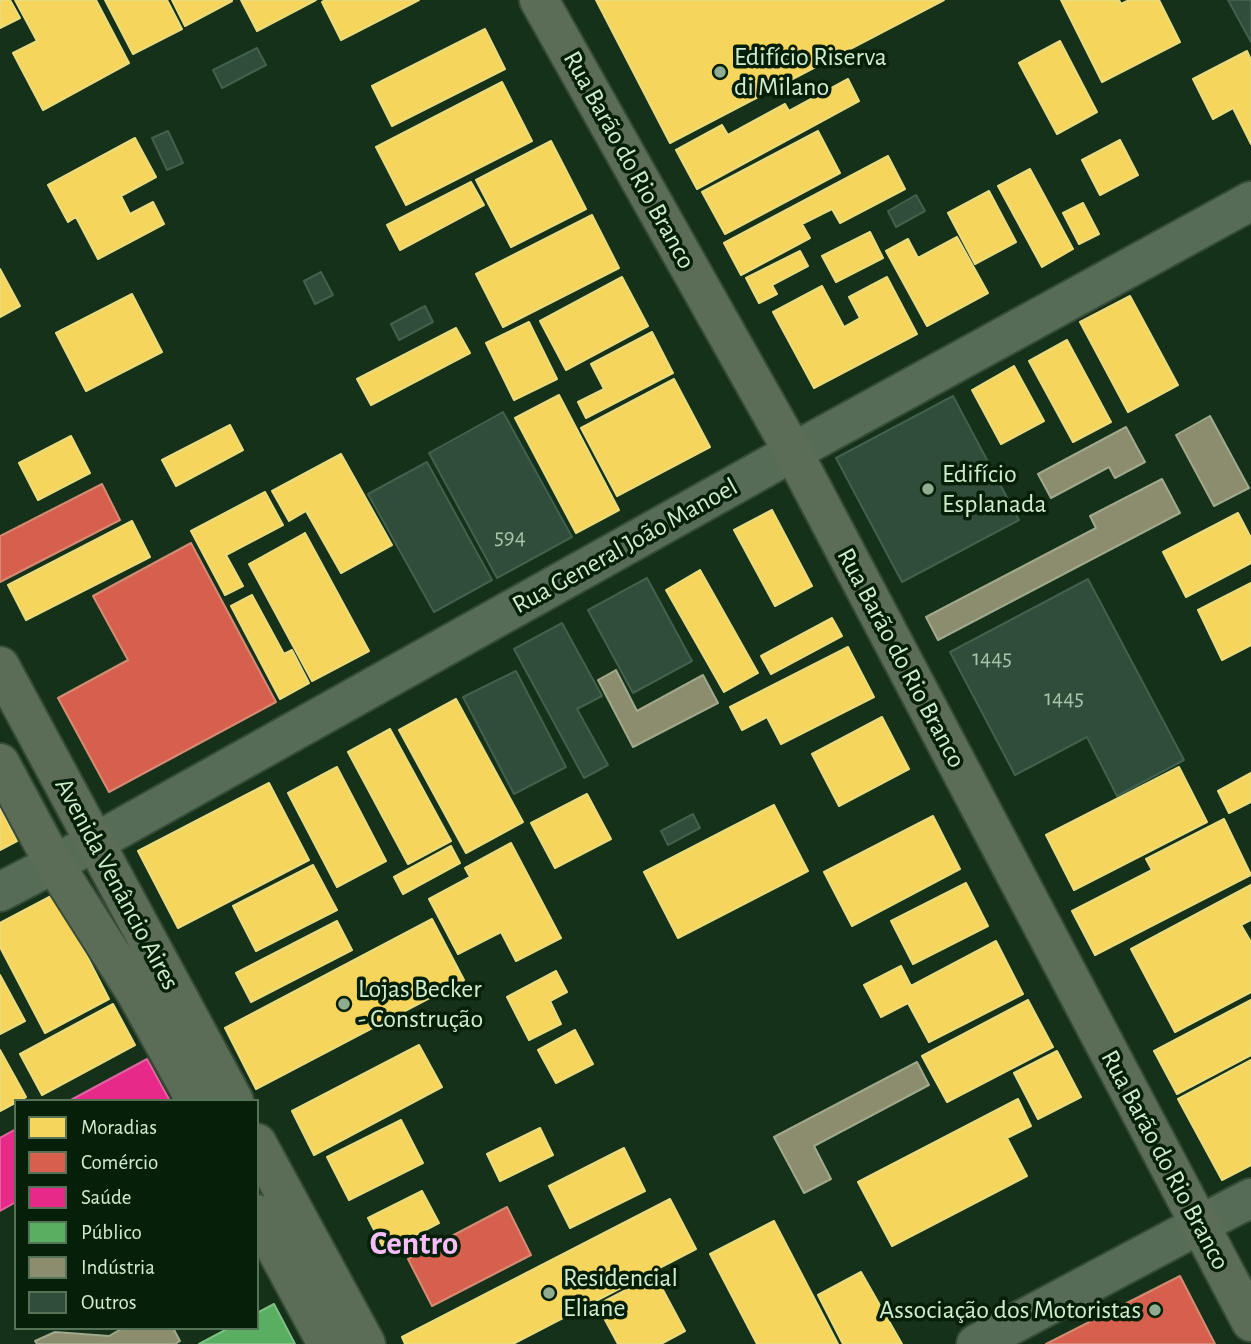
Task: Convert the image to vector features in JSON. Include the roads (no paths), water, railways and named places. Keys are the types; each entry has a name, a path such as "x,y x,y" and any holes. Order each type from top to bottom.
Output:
{"main road":[{"name":"Rua Barão do Rio Branco","path":"539,0 793,452 1251,1322"},
{"name":"Avenida Venâncio Aires","path":"0,666 13,720 94,843 195,1099"},
{"name":"Avenida Venâncio Aires","path":"0,763 53,862 151,986 194,1024 233,1099"},
{"path":"259,1147 366,1344"},
{"path":"259,1218 327,1344"}],"street":[{"name":"Rua General João Manoel","path":"0,892 53,862 94,843 793,452 1251,201"},
{"path":"976,1344 1251,1198"}],"place":[{"name":"Edifício Riserva di Milano","path":"720,72"},
{"name":"Edifício Esplanada","path":"928,489"},
{"name":"Lojas Becker - Construção","path":"344,1004"},
{"name":"Residencial Eliane","path":"549,1293"},
{"name":"Associação dos Motoristas","path":"1155,1310"}],"district":[{"name":"Centro","path":"414,1244"}]}
